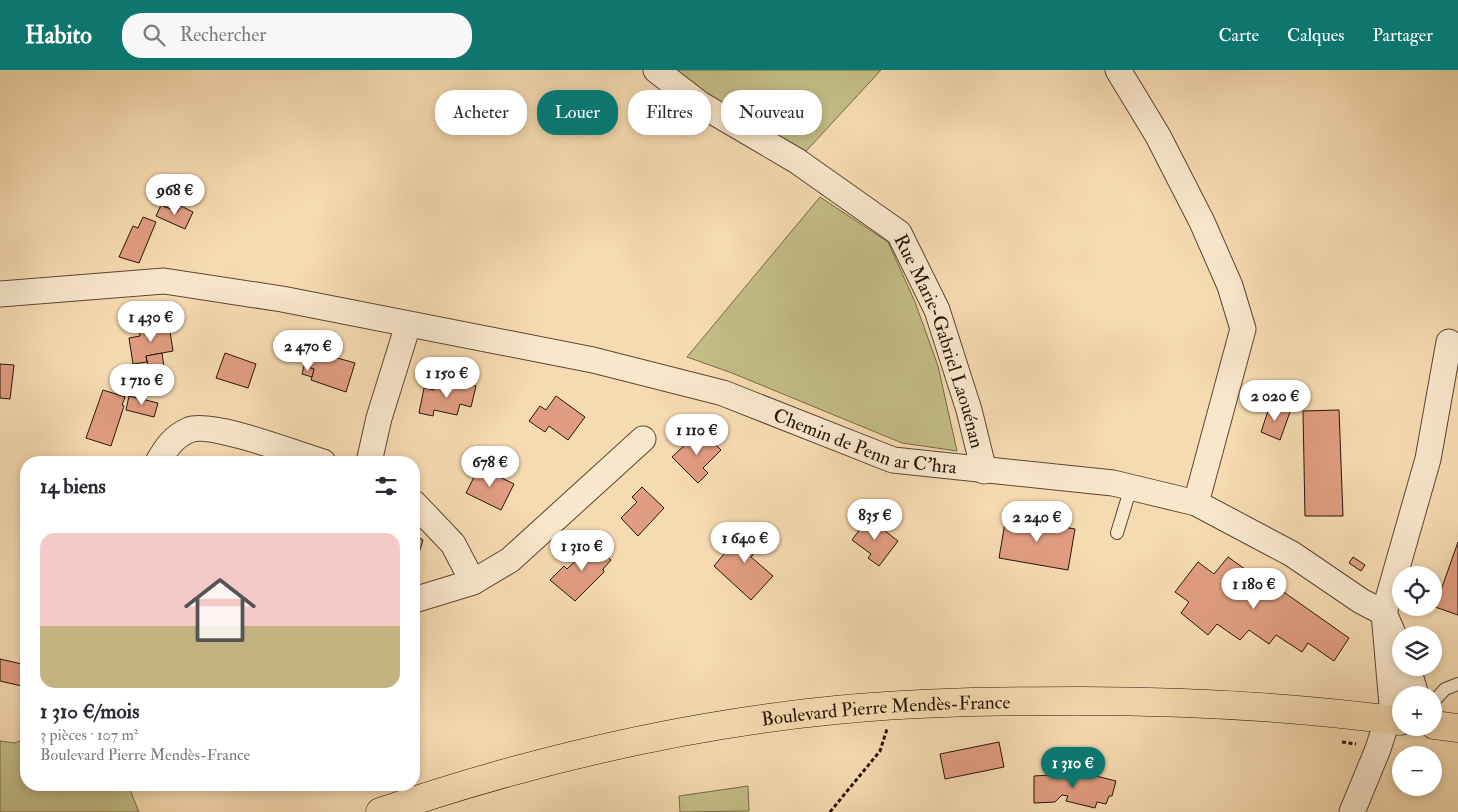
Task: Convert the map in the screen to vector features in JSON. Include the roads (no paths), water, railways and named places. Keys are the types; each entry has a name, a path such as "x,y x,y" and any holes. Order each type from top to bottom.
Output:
{"main road":[{"name":"Boulevard Pierre Mendès-France","path":"380,812 465,783 614,746 719,725 835,710 965,701 1135,701 1258,707 1392,720"},
{"path":"1442,726 1458,728"}],"street":[{"name":"Rue Marie-Gabriel Laouénan","path":"656,70 700,104 798,161 898,234 937,310 968,410 984,471"},
{"path":"1118,70 1158,136 1202,222 1230,286 1243,329 1196,503"},
{"name":"Chemin de Penn ar C'hra","path":"0,294 164,281 282,299 593,360 723,394 893,460 1113,483 1196,503 1292,554 1361,601 1384,613"},
{"path":"370,456 379,418 408,325"},
{"path":"1392,705 1384,613 1428,459 1448,342"},
{"path":"161,456 168,443 190,430 215,429 303,456"},
{"path":"420,598 474,582 510,560 642,439"},
{"path":"420,509 453,544 474,582"},
{"path":"1384,613 1392,631"},
{"path":"1352,812 1378,749 1392,725"}],"lane":[{"path":"1117,533 1131,487"},
{"path":"1442,692 1445,689 1458,684"}]}
